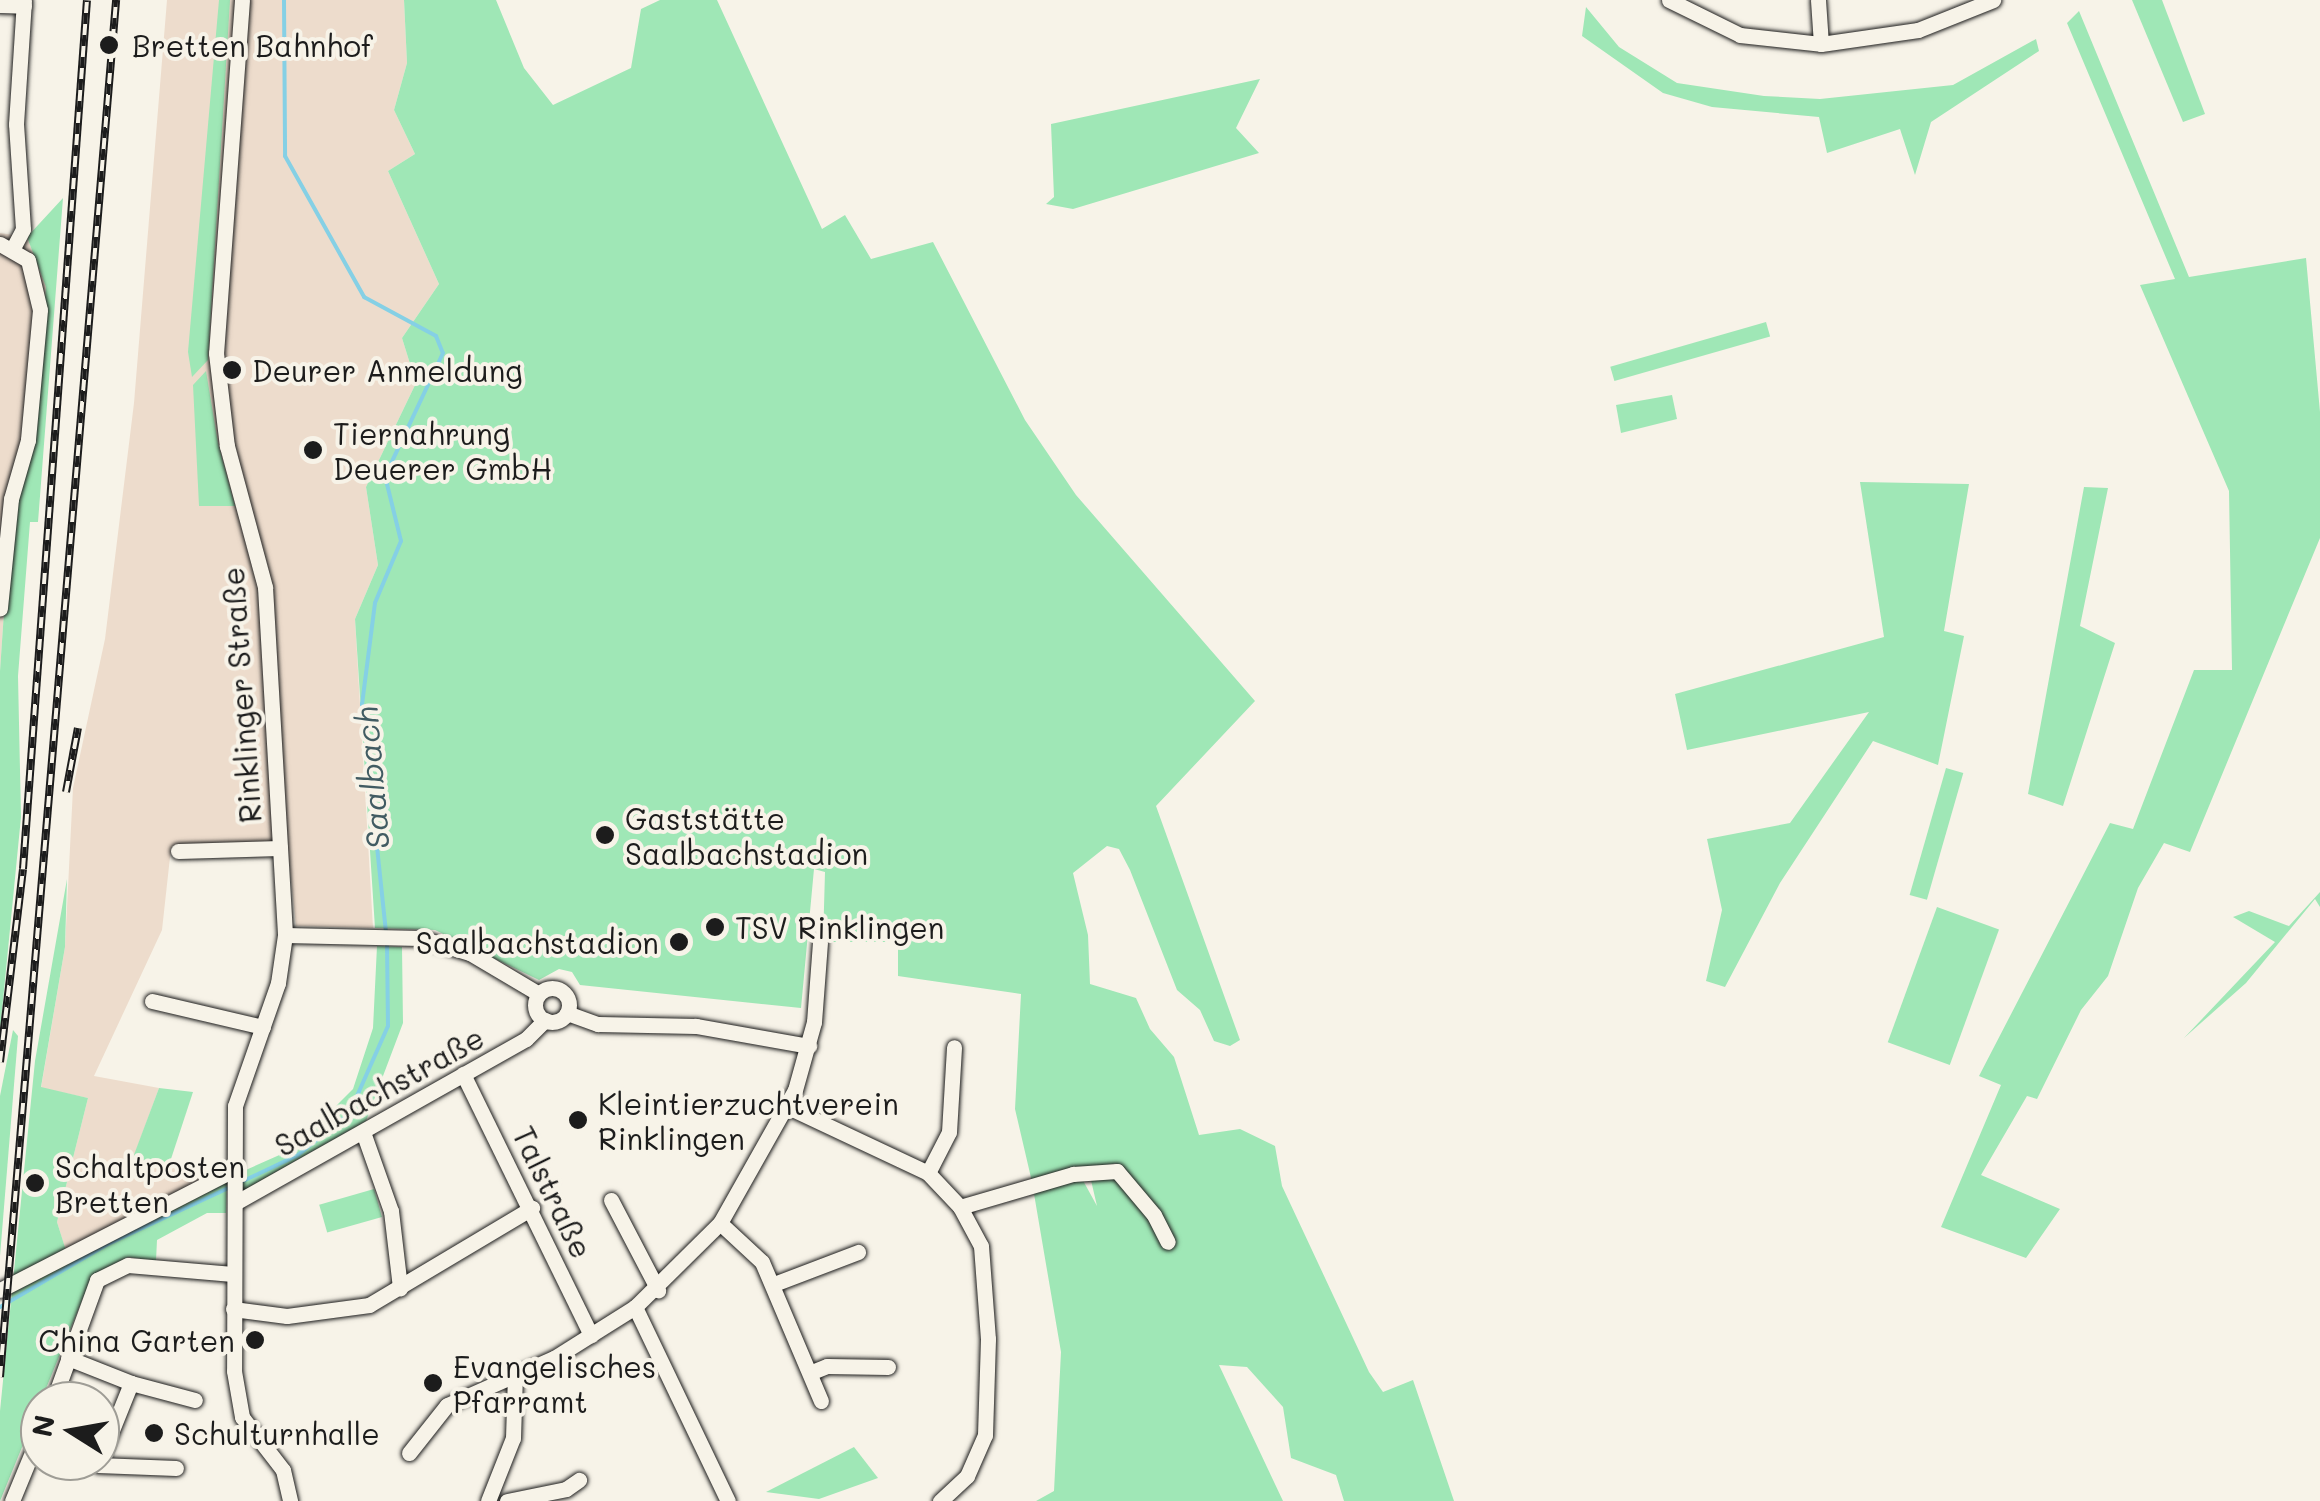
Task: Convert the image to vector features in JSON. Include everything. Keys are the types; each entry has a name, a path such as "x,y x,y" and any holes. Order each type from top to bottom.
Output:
{"street":[{"name":"Rinklinger Straße","path":"242,0 216,353 227,446 265,587 285,935 263,1028 235,1106 233,1309 237,1405 284,1470 290,1501"},
{"path":"1669,0 1740,36 1821,44 1918,30 1993,0"},
{"path":"1818,0 1821,44"},
{"path":"0,5 24,3 16,124 23,230 7,246 36,274 40,310 28,440 11,499 0,608"},
{"path":"178,851 280,848"},
{"path":"285,935 394,936 470,952 539,994 562,991 567,1012 598,1024 696,1026 809,1046"},
{"path":"410,1452 448,1406 516,1376 635,1307 658,1290 720,1223 788,1106 809,1046 820,942"},
{"path":"539,994 536,1009 546,1020"},
{"path":"152,1001 263,1028"},
{"name":"Saalbachstraße","path":"235,1201 526,1040 546,1020 567,1012"},
{"path":"928,1173 950,1132 954,1047"},
{"name":"Talstraße","path":"463,1074 592,1335"},
{"path":"788,1106 928,1173 960,1207 981,1246 988,1409 978,1458 940,1501"},
{"path":"364,1132 391,1210 400,1288"},
{"path":"0,1290 235,1172"},
{"path":"960,1207 1073,1174 1118,1172 1154,1215 1168,1242"},
{"path":"611,1200 658,1290"},
{"path":"233,1309 304,1314 369,1305 532,1208"},
{"path":"720,1223 746,1242 774,1284 812,1372 820,1401"},
{"path":"774,1284 858,1252"},
{"path":"59,1381 97,1280 128,1265 233,1274"},
{"path":"635,1307 728,1501"},
{"path":"68,1358 131,1383 195,1400"},
{"path":"812,1372 827,1366 888,1368"},
{"path":"492,1500 513,1438 516,1376"},
{"path":"120,1410 131,1383"},
{"path":"120,1465 176,1468"},
{"path":"507,1501 579,1480"}],"shaded area":[{"path":"167,0 404,0 407,63 394,110 415,154 388,171 439,284 402,338 416,383 366,487 378,565 355,619 373,928 296,926 287,842 171,848 162,930 94,1076 159,1088 130,1167 196,1165 201,1189 68,1258 57,1222 88,1098 41,1088 65,947 73,788 105,639 134,403"},
{"path":"0,233 27,237 46,286 33,440 10,522 0,671"}],"green space":[{"path":"219,0 230,0 208,360 192,377 188,352"},
{"path":"404,0 496,0 524,68 553,105 631,68 641,9 660,0 717,0 822,229 845,215 871,259 933,242 1025,420 1076,495 1255,701 1156,806 1240,1040 1230,1046 1214,1041 1200,1010 1177,990 1130,870 1119,849 1107,846 1073,873 1088,935 1090,984 1136,998 1150,1029 1174,1057 1199,1135 1240,1129 1275,1146 1282,1186 1369,1372 1383,1392 1413,1380 1454,1501 1344,1501 1336,1475 1291,1458 1283,1407 1247,1367 1219,1365 1283,1501 1036,1501 1054,1491 1061,1352 1033,1188 1080,1175 1097,1206 1090,1176 1117,1163 1032,1182 1015,1109 1021,994 898,976 898,942 823,942 825,872 814,869 801,1008 580,985 572,972 559,969 539,980 435,930 375,928 355,619 378,565 366,487 416,383 402,338 439,284 388,171 415,154 394,110 407,63"},
{"path":"2132,0 2162,0 2205,114 2183,122"},
{"path":"1586,7 1619,47 1677,83 1764,96 1820,99 1953,85 2036,39 2039,51 1931,122 1915,175 1900,129 1827,153 1819,117 1712,107 1663,93 1582,36"},
{"path":"2079,11 2189,277 2306,258 2320,412 2320,538 2190,852 2164,843 2138,888 2108,976 2081,1010 2037,1099 2027,1096 1981,1175 2060,1209 2026,1258 1941,1227 2001,1085 1979,1076 2110,823 2133,829 2194,670 2232,670 2229,491 2140,285 2175,279 2067,23"},
{"path":"1260,79 1236,128 1259,153 1073,209 1046,204 1054,197 1051,124"},
{"path":"63,198 38,522 30,522 18,676 21,817 0,1031 0,671 10,522 33,440 46,287 27,237"},
{"path":"1766,322 1770,336 1614,381 1610,367"},
{"path":"206,371 218,443 235,506 199,506 193,385"},
{"path":"1672,395 1677,419 1621,433 1616,405"},
{"path":"1860,482 1969,484 1944,631 1964,636 1938,765 1873,741 1780,883 1725,987 1706,981 1722,910 1707,839 1790,823 1869,712 1687,750 1675,694 1884,637"},
{"path":"2084,487 2108,488 2080,626 2115,643 2063,806 2028,794"},
{"path":"1946,768 1963,773 1927,900 1910,895"},
{"path":"67,879 65,947 41,1087 88,1098 57,1222 68,1257 227,1177 226,1213 207,1213 157,1240 156,1261 128,1257 92,1276 49,1381 20,1381 20,1452 0,1501 0,1411 35,1061"},
{"path":"2320,892 2320,907 2315,899 2246,983 2184,1038 2275,942 2233,917 2249,911 2289,926"},
{"path":"1937,907 1999,930 1950,1065 1888,1042"},
{"path":"377,946 402,947 403,1023 366,1121 239,1193 239,1173 293,1149 353,1089 373,1028"},
{"path":"13,1030 18,1036 0,1256 0,1096"},
{"path":"159,1088 193,1092 169,1165 129,1168"},
{"path":"374,1189 382,1217 327,1233 319,1205"},
{"path":"854,1447 878,1478 819,1499 766,1492"}],"waterway":[{"name":"Saalbach","path":"284,0 285,156 364,297 436,336 443,353 385,476 401,541 375,603 362,704 386,931"},
{"name":"Saalbach","path":"241,1182 298,1155 349,1114 388,1026 387,941"},
{"name":"Saalbach","path":"0,1307 106,1245 228,1188"}],"railway":[{"path":"0,1062 23,869 87,0"},
{"path":"0,1377 116,0"},
{"path":"66,792 78,728"}],"place":[{"name":"Bretten Bahnhof","path":"109,45"},
{"name":"Deurer Anmeldung","path":"232,370"},
{"name":"Tiernahrung Deuerer GmbH","path":"313,450"},
{"name":"Gaststätte Saalbachstadion","path":"605,835"},
{"name":"TSV Rinklingen","path":"715,927"},
{"name":"Saalbachstadion","path":"679,942"},
{"name":"Kleintierzuchtverein Rinklingen","path":"578,1120"},
{"name":"Schaltposten Bretten","path":"35,1183"},
{"name":"China Garten","path":"255,1340"},
{"name":"Evangelisches Pfarramt","path":"433,1383"},
{"name":"Schulturnhalle","path":"154,1433"}]}
